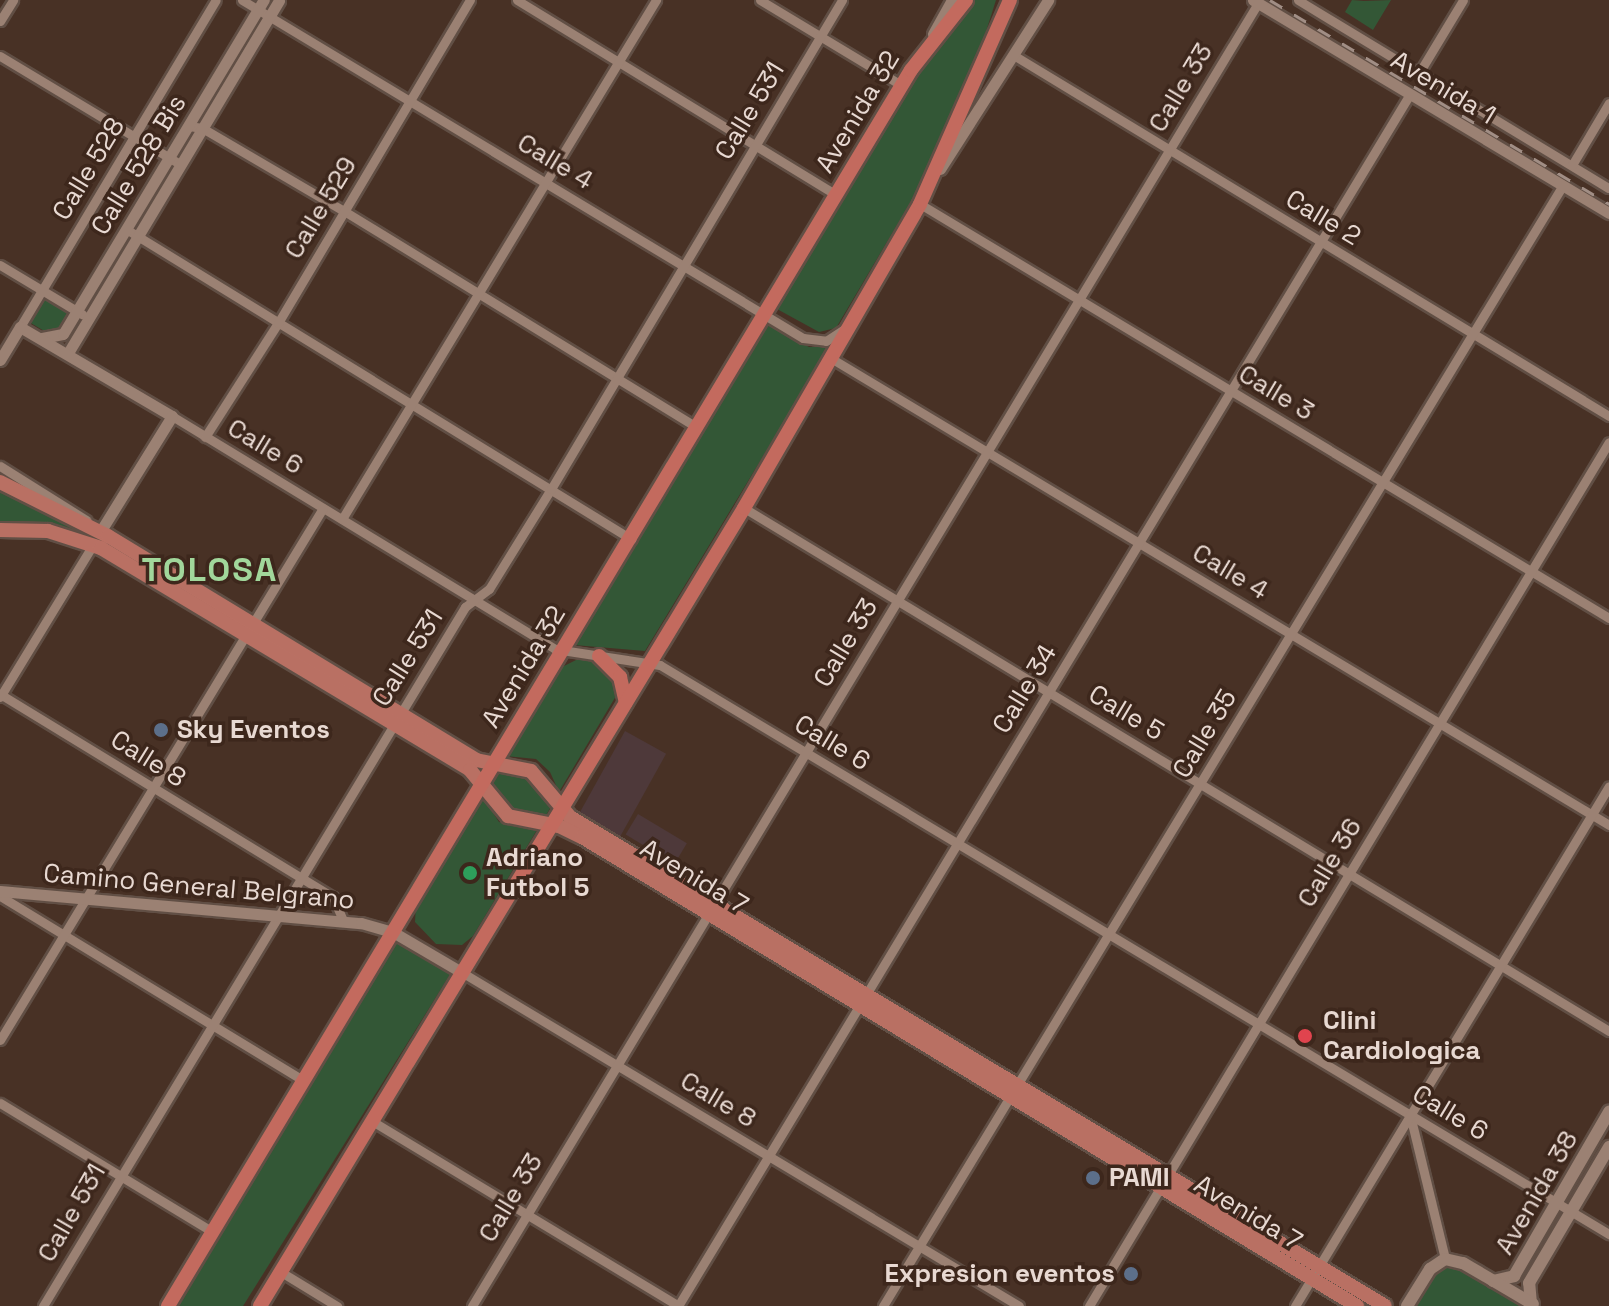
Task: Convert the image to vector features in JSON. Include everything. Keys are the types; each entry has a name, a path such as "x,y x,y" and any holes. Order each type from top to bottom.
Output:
{"highway":[{"name":"Avenida 32","path":"168,1306 901,85 966,0"},
{"path":"260,1306 744,508 920,204 940,169 1010,0"},
{"path":"599,656 620,677 626,703"}],"main road":[{"name":"Avenida 7","path":"0,482 397,717 493,765 531,771 570,817 711,909 1315,1272 1385,1306"},
{"name":"Avenida 7","path":"0,530 48,531 97,538"},
{"name":"Avenida 7","path":"397,717 483,782 505,815 551,825 582,837 711,909"},
{"name":"Avenida 38","path":"1493,1281 1514,1276 1609,1112"},
{"name":"Avenida 38","path":"1533,1305 1529,1283 1609,1147"},
{"path":"1407,1306 1430,1269 1445,1259 1493,1281 1533,1305"},
{"name":"Avenida 7","path":"1315,1272 1357,1306"}],"street":[{"path":"0,21 13,0"},
{"name":"Calle 528","path":"0,360 216,0"},
{"name":"Calle 4","path":"242,0 264,8 411,101 811,341 826,341 846,328"},
{"name":"Calle 528 Bis","path":"68,353 137,237 189,126 264,8 279,0"},
{"name":"Calle 529","path":"205,437 278,323 470,0"},
{"path":"517,0 836,195"},
{"path":"342,519 656,0"},
{"path":"760,0 901,85"},
{"name":"Calle 531","path":"43,1306 397,717 474,601 489,589 551,489 842,0"},
{"name":"Avenida 32","path":"922,54 952,0"},
{"path":"940,169 1048,0"},
{"name":"Avenida 1","path":"1298,0 1609,188"},
{"path":"1419,73 1463,0"},
{"name":"Avenida 1","path":"1256,1 1609,213"},
{"name":"Calle 33","path":"472,1306 1256,1"},
{"name":"Calle 528 Bis","path":"42,338 63,334 126,229 202,128 264,8"},
{"path":"0,56 175,161"},
{"name":"Calle 2","path":"1015,56 1609,416"},
{"name":"Calle 34","path":"678,1306 1410,94"},
{"path":"1572,165 1609,103"},
{"path":"189,126 202,128 344,211 697,427"},
{"name":"Calle 35","path":"883,1306 1563,185"},
{"name":"Calle 3","path":"920,204 1609,618"},
{"path":"126,229 631,539"},
{"path":"0,265 88,317"},
{"name":"Calle 6","path":"20,327 68,353 560,651 651,661 1609,1234"},
{"name":"Calle 4","path":"829,357 1609,825"},
{"path":"0,695 172,416"},
{"name":"Calle 36","path":"1089,1306 1609,442"},
{"name":"Avenida 7","path":"0,466 66,505 97,538"},
{"path":"0,1040 149,786 323,508"},
{"name":"Calle 5","path":"744,508 1609,1031"},
{"name":"Calle 8","path":"0,695 338,900 343,920"},
{"path":"1295,1306 1609,786"},
{"path":"0,894 303,1080"},
{"name":"Camino General Belgrano","path":"0,894 343,920 393,932"},
{"name":"Calle 8","path":"393,932 1019,1306"},
{"path":"0,1103 213,1232"},
{"path":"1410,1115 1445,1259"},
{"path":"372,1121 678,1306"},
{"path":"281,1272 337,1306"}],"shaded area":[{"path":"625,731 666,754 620,837 579,814"},
{"path":"638,814 687,843 674,864 626,835"}],"green space":[{"path":"973,0 996,0 957,124 836,328 819,332 777,309 918,68"},
{"path":"1352,0 1391,0 1373,30 1345,12"},
{"path":"45,295 71,309 58,333 51,335 29,322"},
{"path":"767,323 809,347 830,346 645,651 574,645"},
{"path":"0,490 84,534 51,525 0,524"},
{"path":"578,659 599,663 613,680 616,696 559,792 550,772 536,759 505,756 556,670"},
{"path":"497,771 529,776 552,805 545,817 531,821 496,802 491,784"},
{"path":"481,794 499,822 537,830 473,936 462,945 436,944 415,922 416,903"},
{"path":"394,938 451,974 243,1306 173,1306 167,1302"},
{"path":"1456,1262 1529,1306 1411,1306 1433,1268"}],"railway":[{"path":"1270,0 1609,204"}],"place":[{"name":"Sky Eventos","path":"161,730"},
{"name":"Adriano Futbol 5","path":"470,873"},
{"name":"Clini Cardiologica","path":"1305,1036"},
{"name":"PAMI","path":"1093,1178"},
{"name":"Expresion eventos","path":"1131,1274"}],"district":[{"name":"TOLOSA","path":"210,570"}]}
